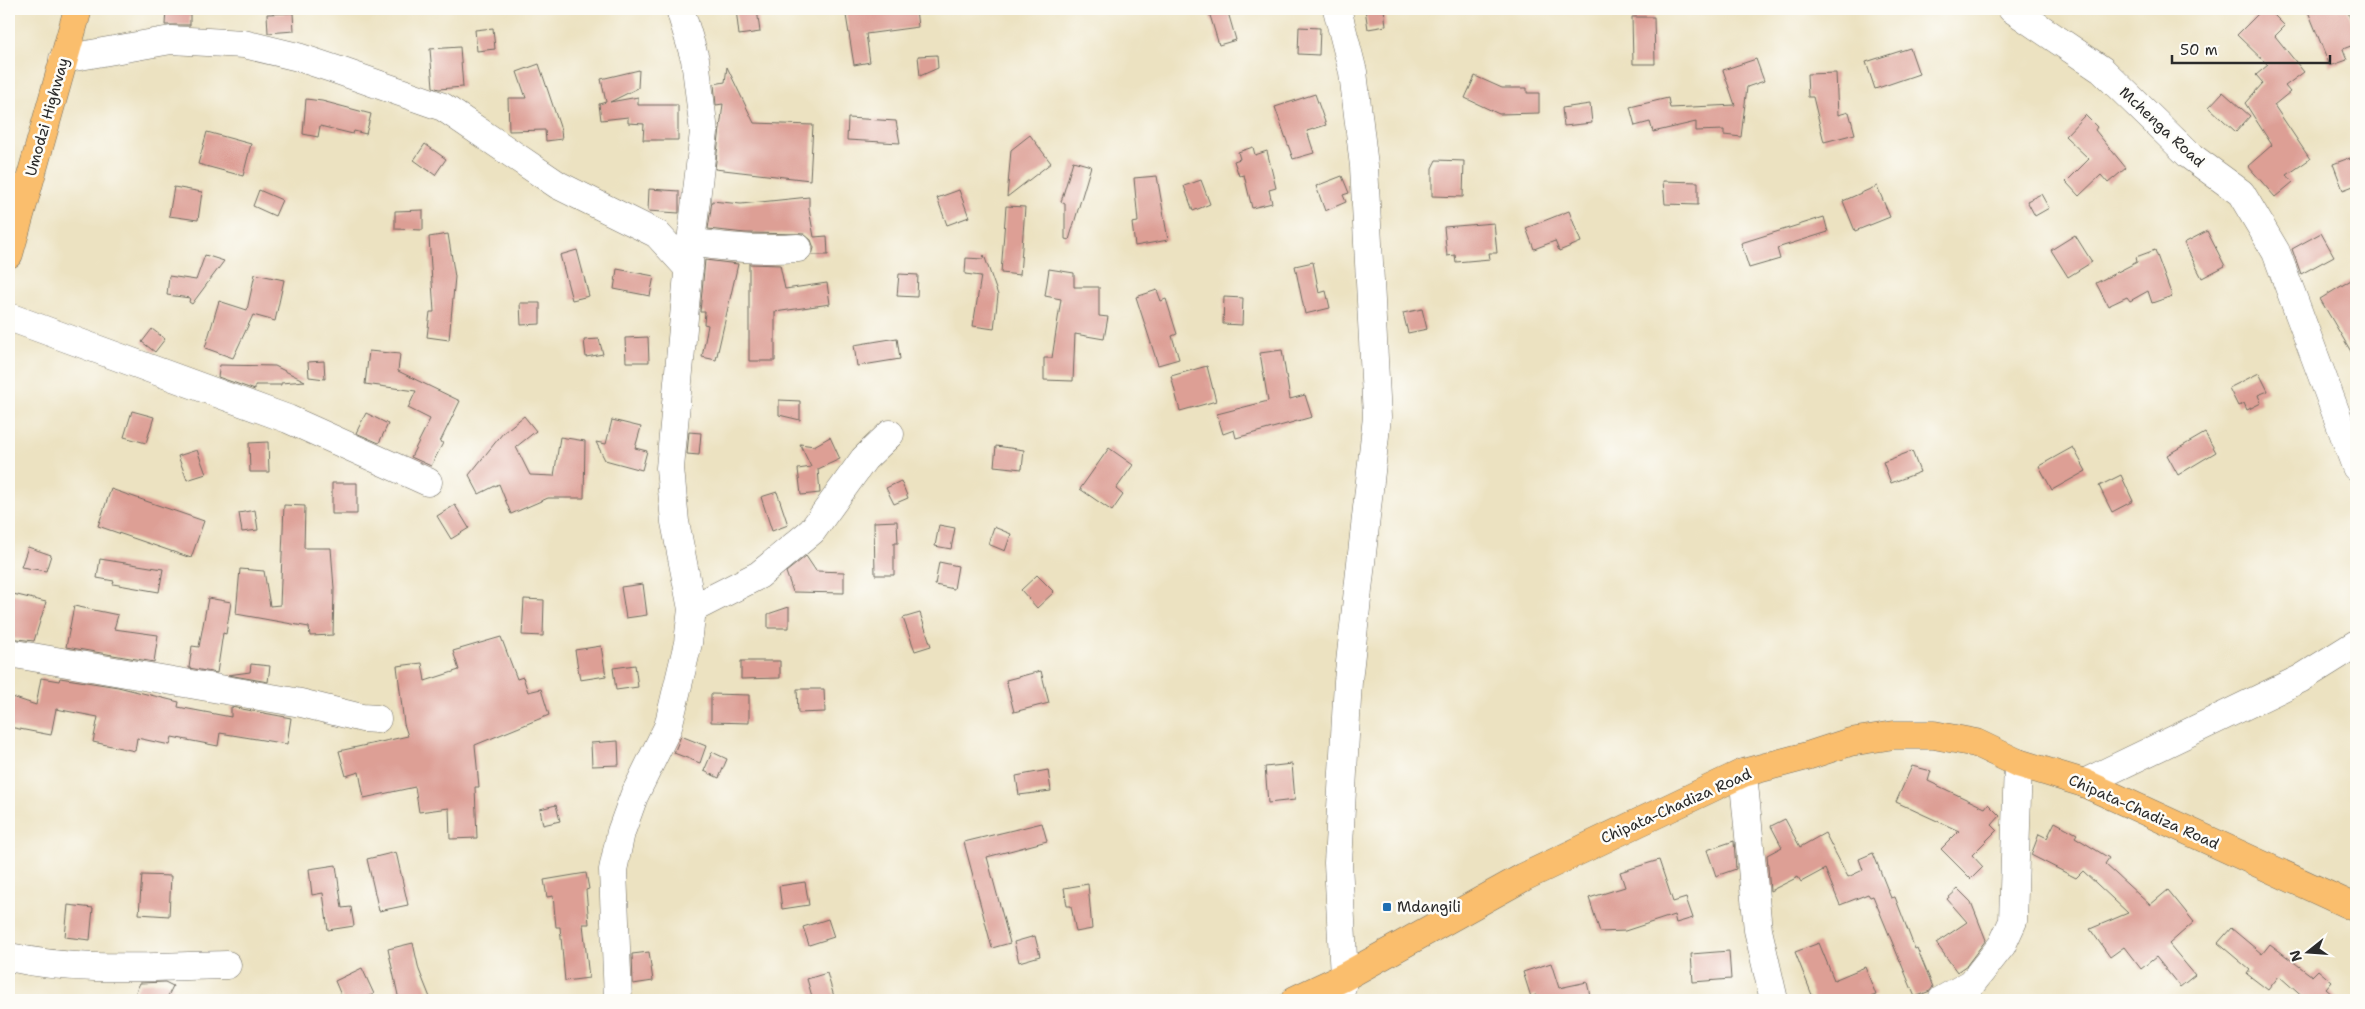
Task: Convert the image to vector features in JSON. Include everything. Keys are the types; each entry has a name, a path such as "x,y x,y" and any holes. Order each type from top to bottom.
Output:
{"main road":[{"name":"Umodzi Highway","path":"9,254 78,9"},
{"name":"Chipata-Chadiza Road","path":"1296,1000 1342,989 1524,877 1743,773 1850,742 1894,735 1934,734 1976,743 2018,763 2084,783 2356,908"}],"street":[{"path":"618,1000 613,870 621,832 634,796 668,727 688,643 692,608 675,522 670,468 691,242 704,132 695,59 680,9"},
{"path":"1337,9 1353,72 1364,166 1377,417 1348,681 1338,863 1342,989"},
{"name":"Mchenga Road","path":"2012,9 2102,70 2189,156 2241,193 2276,252 2349,424 2356,467"},
{"path":"63,59 170,40 244,44 298,56 442,107 558,185 657,234 689,269"},
{"path":"691,242 725,248 764,251 798,248"},
{"path":"9,317 288,419 428,482"},
{"path":"692,608 759,575 812,531 864,459 890,434"},
{"path":"2084,783 2300,679 2356,644"},
{"path":"9,653 300,703 362,718 377,719"},
{"path":"1942,1000 1972,983 2002,945 2013,921 2018,763"},
{"path":"1743,773 1758,930 1774,1000"},
{"path":"9,957 40,964 79,967 227,965"}],"building":[{"path":"166,9 190,9 190,25 165,25"},
{"path":"736,9 757,9 760,32 739,35"},
{"path":"845,9 916,9 918,27 866,34 870,62 854,65"},
{"path":"1208,9 1227,9 1236,40 1219,45"},
{"path":"1365,9 1384,9 1386,26 1368,29"},
{"path":"2263,9 2268,9 2285,26 2275,36 2304,72 2285,86 2290,92 2274,105 2310,159 2287,175 2293,182 2275,197 2248,166 2272,145 2245,103 2263,83 2256,75 2268,65 2237,35"},
{"path":"2307,9 2347,9 2356,34 2356,44 2343,49 2347,60 2330,66"},
{"path":"293,13 294,31 268,33 267,14"},
{"path":"1632,17 1654,17 1655,64 1633,64"},
{"path":"1299,27 1320,28 1319,55 1298,54"},
{"path":"493,28 495,49 477,51 475,30"},
{"path":"460,47 463,87 439,89 433,87 430,49"},
{"path":"1910,48 1919,74 1875,89 1866,62"},
{"path":"937,55 938,68 920,76 918,56"},
{"path":"1756,59 1764,81 1747,87 1741,137 1724,135 1724,130 1696,131 1696,122 1653,132 1650,122 1635,126 1630,107 1668,98 1670,108 1735,105 1723,70"},
{"path":"539,64 561,130 562,139 546,141 545,130 509,131 508,98 526,98 517,72"},
{"path":"727,67 754,123 813,125 810,180 715,169 723,104 716,105 714,84 725,82"},
{"path":"639,70 638,88 610,102 638,97 638,105 678,105 678,140 643,140 644,124 628,123 628,117 601,120 599,104 606,102 601,79"},
{"path":"1836,73 1838,115 1849,112 1855,134 1824,142 1813,97 1808,97 1807,74"},
{"path":"1475,76 1502,88 1527,88 1527,93 1539,93 1539,113 1499,114 1465,98"},
{"path":"2223,92 2250,116 2236,132 2209,107"},
{"path":"1315,94 1326,125 1307,131 1314,153 1293,159 1275,107"},
{"path":"306,99 322,101 371,114 366,134 354,131 353,134 320,126 318,137 303,134"},
{"path":"1590,104 1592,123 1564,126 1562,108"},
{"path":"2085,115 2097,127 2095,130 2126,168 2108,183 2101,175 2079,196 2066,182 2089,159 2065,136"},
{"path":"848,118 896,121 900,143 847,140"},
{"path":"207,132 251,144 243,176 198,164"},
{"path":"1030,135 1051,163 1007,197 1011,150"},
{"path":"425,144 446,159 435,175 414,160"},
{"path":"1253,147 1255,155 1267,151 1276,188 1269,190 1272,203 1252,208 1244,175 1239,176 1234,161 1240,159 1238,152"},
{"path":"2349,158 2350,160 2356,158 2356,185 2343,190 2333,164"},
{"path":"1436,160 1464,161 1463,197 1432,196 1432,168"},
{"path":"1073,161 1091,166 1069,240 1065,239 1065,204 1061,202"},
{"path":"1157,176 1168,240 1135,246 1132,223 1138,222 1134,178"},
{"path":"1342,176 1349,193 1343,195 1346,202 1325,211 1316,186"},
{"path":"1201,180 1210,204 1193,211 1184,186"},
{"path":"1663,181 1698,182 1698,205 1665,204"},
{"path":"1877,186 1890,217 1855,231 1843,201"},
{"path":"174,187 202,192 198,220 169,216"},
{"path":"649,189 679,191 679,213 648,211"},
{"path":"259,190 282,200 275,216 253,206"},
{"path":"959,190 969,217 947,225 937,198"},
{"path":"2041,194 2049,208 2035,216 2027,201"},
{"path":"809,197 814,237 827,236 828,255 812,255 814,248 811,240 804,234 745,233 708,229 712,201 741,204"},
{"path":"1006,206 1025,207 1020,275 1001,273"},
{"path":"423,210 423,230 395,229 395,211"},
{"path":"1569,211 1581,242 1559,251 1555,241 1534,249 1526,228"},
{"path":"1824,217 1828,232 1777,248 1780,259 1749,268 1741,243"},
{"path":"1494,223 1497,253 1489,253 1490,259 1456,262 1455,255 1447,256 1444,227"},
{"path":"2207,231 2225,266 2202,278 2184,243"},
{"path":"2321,233 2334,256 2301,274 2292,249"},
{"path":"448,234 455,277 449,340 427,337 430,312 434,312 429,237"},
{"path":"2075,235 2092,262 2068,277 2051,250"},
{"path":"577,250 589,296 572,300 560,255"},
{"path":"2155,250 2172,296 2152,303 2148,291 2130,301 2127,297 2108,306 2096,283 2137,262 2136,257"},
{"path":"205,255 224,261 192,304 189,302 190,298 167,295 169,276 196,280"},
{"path":"984,255 998,295 994,329 973,326 981,276 965,274 966,258 983,259"},
{"path":"705,260 738,264 716,360 702,357 708,325 704,324 705,312 700,312"},
{"path":"1313,262 1319,293 1326,291 1330,308 1305,314 1295,266"},
{"path":"749,264 780,265 785,289 827,283 830,304 775,312 775,361 749,361"},
{"path":"617,269 654,276 650,296 614,289"},
{"path":"1049,269 1074,273 1074,287 1099,287 1099,316 1108,317 1104,339 1075,334 1073,381 1044,380 1044,358 1052,358 1061,299 1045,296"},
{"path":"255,274 284,280 275,321 253,315 233,358 205,348 219,301 247,310"},
{"path":"899,274 918,275 917,297 897,296"},
{"path":"2356,277 2356,360 2320,299"},
{"path":"1157,290 1161,301 1166,299 1177,334 1172,336 1179,359 1158,365 1136,297"},
{"path":"1224,297 1243,298 1242,325 1223,324"},
{"path":"520,303 540,303 540,324 521,325"},
{"path":"1422,309 1427,329 1408,333 1403,313"},
{"path":"152,329 165,339 155,352 142,342"},
{"path":"648,337 649,362 626,362 625,338"},
{"path":"897,338 900,359 857,366 854,345"},
{"path":"599,339 603,354 586,357 584,340"},
{"path":"1282,350 1290,399 1305,395 1312,417 1236,438 1234,430 1223,434 1217,414 1268,401 1260,353"},
{"path":"369,351 400,354 398,371 460,401 440,442 443,443 431,466 411,457 430,419 408,408 416,391 365,384"},
{"path":"324,361 325,379 309,377 308,362"},
{"path":"220,365 275,366 305,381 281,383 281,385 255,385 255,390 218,377"},
{"path":"1207,366 1216,401 1180,411 1171,376"},
{"path":"2259,373 2268,391 2258,395 2261,403 2247,410 2244,403 2238,406 2229,388"},
{"path":"779,400 800,401 800,420 779,415"},
{"path":"132,411 154,417 146,443 124,437"},
{"path":"366,413 388,424 379,443 356,433"},
{"path":"524,416 536,431 516,447 530,475 554,476 560,437 585,441 584,498 548,498 511,514 499,484 479,494 469,475 503,433"},
{"path":"612,420 641,427 635,448 647,451 642,470 605,460 596,442 606,444"},
{"path":"689,432 701,433 699,455 687,454"},
{"path":"2205,433 2216,452 2178,475 2167,455"},
{"path":"830,437 840,459 818,469 820,493 801,495 798,469 811,467 800,444 814,446"},
{"path":"268,442 269,472 250,472 249,443"},
{"path":"996,446 1024,450 1022,469 994,466"},
{"path":"2073,447 2086,471 2052,490 2039,466"},
{"path":"1109,448 1133,465 1116,489 1123,495 1112,511 1080,489"},
{"path":"197,450 206,474 187,480 178,456"},
{"path":"1912,451 1920,472 1891,483 1883,462"},
{"path":"2121,475 2133,501 2112,512 2099,486"},
{"path":"901,481 908,498 894,504 886,488"},
{"path":"332,483 357,483 357,514 332,514"},
{"path":"111,489 204,521 191,558 98,526"},
{"path":"777,492 788,525 772,531 761,497"},
{"path":"284,505 305,506 304,548 331,548 334,588 333,635 310,636 309,627 236,614 240,569 264,571 270,606 280,605"},
{"path":"455,505 469,528 451,539 437,516"},
{"path":"255,510 258,530 242,532 239,513"},
{"path":"897,521 898,543 894,543 894,575 875,575 874,522"},
{"path":"939,525 955,528 951,549 935,546"},
{"path":"994,527 1011,534 1005,551 988,544"},
{"path":"28,547 51,555 46,571 21,567"},
{"path":"806,556 816,571 844,572 844,593 793,592 786,572"},
{"path":"100,559 163,569 159,592 113,584 114,581 97,578"},
{"path":"939,562 958,566 954,589 935,585"},
{"path":"1037,575 1054,592 1037,608 1021,590"},
{"path":"643,584 647,615 626,618 621,587"},
{"path":"9,593 46,602 34,641 9,638"},
{"path":"208,598 231,602 226,634 223,633 217,673 189,668 192,646 199,647"},
{"path":"524,599 544,600 543,636 522,635"},
{"path":"74,606 118,615 114,629 158,635 154,662 66,647"},
{"path":"789,607 789,628 768,628 768,614"},
{"path":"920,613 931,646 915,651 903,618"},
{"path":"501,637 517,679 523,677 528,692 541,689 549,715 475,745 479,787 475,787 477,838 450,839 449,808 419,812 415,787 364,798 359,772 346,776 339,751 408,736 404,724 397,666 422,663 425,681 459,670 453,651"},
{"path":"601,646 606,676 580,680 575,650"},
{"path":"741,661 780,661 780,678 741,679"},
{"path":"251,664 270,666 268,682 228,675 250,672"},
{"path":"635,665 638,687 616,690 613,668"},
{"path":"1041,671 1049,703 1014,712 1006,680"},
{"path":"41,678 59,681 60,678 118,687 179,702 178,707 231,717 231,707 291,718 287,744 220,733 218,746 172,737 170,745 137,738 135,751 93,742 98,717 56,709 51,735 9,727 9,696 36,705"},
{"path":"797,689 824,689 825,712 798,713"},
{"path":"711,694 749,695 749,723 711,722"},
{"path":"681,736 706,746 700,763 674,753"},
{"path":"618,741 619,765 592,766 591,743"},
{"path":"712,752 727,759 719,778 704,771"},
{"path":"1292,764 1295,800 1268,803 1265,767"},
{"path":"1912,766 1931,771 1928,781 1985,808 1988,804 2000,816 1992,825 1997,830 1972,855 1983,867 1971,879 1941,849 1959,831 1896,802"},
{"path":"1048,770 1051,791 1019,795 1016,776"},
{"path":"556,805 560,821 543,825 540,809"},
{"path":"1785,819 1800,847 1825,833 1848,877 1863,870 1859,859 1873,853 1891,898 1895,897 1915,949 1917,948 1933,987 1930,991 1915,997 1873,896 1870,897 1868,894 1840,905 1825,869 1801,882 1798,877 1770,891 1767,855 1782,847 1771,826"},
{"path":"2055,822 2077,834 2075,837 2109,858 2105,864 2150,905 2168,890 2194,922 2169,944 2195,975 2180,987 2156,957 2141,969 2124,947 2110,957 2090,929 2128,913 2083,871 2076,878 2031,855 2039,834 2047,838"},
{"path":"1042,823 1047,841 987,857 1010,943 992,948 964,842"},
{"path":"1734,841 1736,869 1716,876 1707,850"},
{"path":"396,852 408,905 379,911 367,859"},
{"path":"1659,860 1673,902 1686,898 1693,918 1676,923 1674,915 1625,931 1600,932 1589,898 1625,887 1620,872"},
{"path":"336,865 342,908 351,907 354,926 328,930 323,893 312,895 309,869"},
{"path":"586,873 589,889 586,890 589,924 583,924 589,978 565,981 560,927 556,927 553,896 547,897 544,880"},
{"path":"142,875 171,876 169,916 139,914"},
{"path":"805,882 809,905 782,909 779,886"},
{"path":"1088,884 1092,929 1076,932 1071,906 1067,906 1064,888"},
{"path":"1958,889 1971,902 1986,940 1967,965 1957,972 1936,943 1967,922 1947,899"},
{"path":"68,905 93,908 90,940 65,937"},
{"path":"828,919 834,937 809,945 803,927"},
{"path":"2231,928 2262,954 2270,944 2312,976 2318,970 2332,982 2326,989 2339,1000 2306,1000 2279,976 2268,990 2247,974 2250,970 2218,943"},
{"path":"1035,936 1040,956 1019,962 1014,942"},
{"path":"413,943 419,970 431,1000 399,1000 388,949"},
{"path":"1819,943 1834,980 1865,967 1876,995 1862,1000 1814,1000 1795,952"},
{"path":"1729,951 1731,979 1693,982 1691,954"},
{"path":"649,952 653,981 633,984 632,954"},
{"path":"1551,963 1559,988 1587,982 1591,1000 1537,1000 1536,995 1531,997 1523,972"},
{"path":"362,968 374,994 359,1000 343,1000 335,981"},
{"path":"827,973 835,1000 813,1000 807,979"},
{"path":"165,982 173,986 166,1000 132,1000 140,983"}],"place":[{"name":"Mdangili","path":"1387,907"}]}
